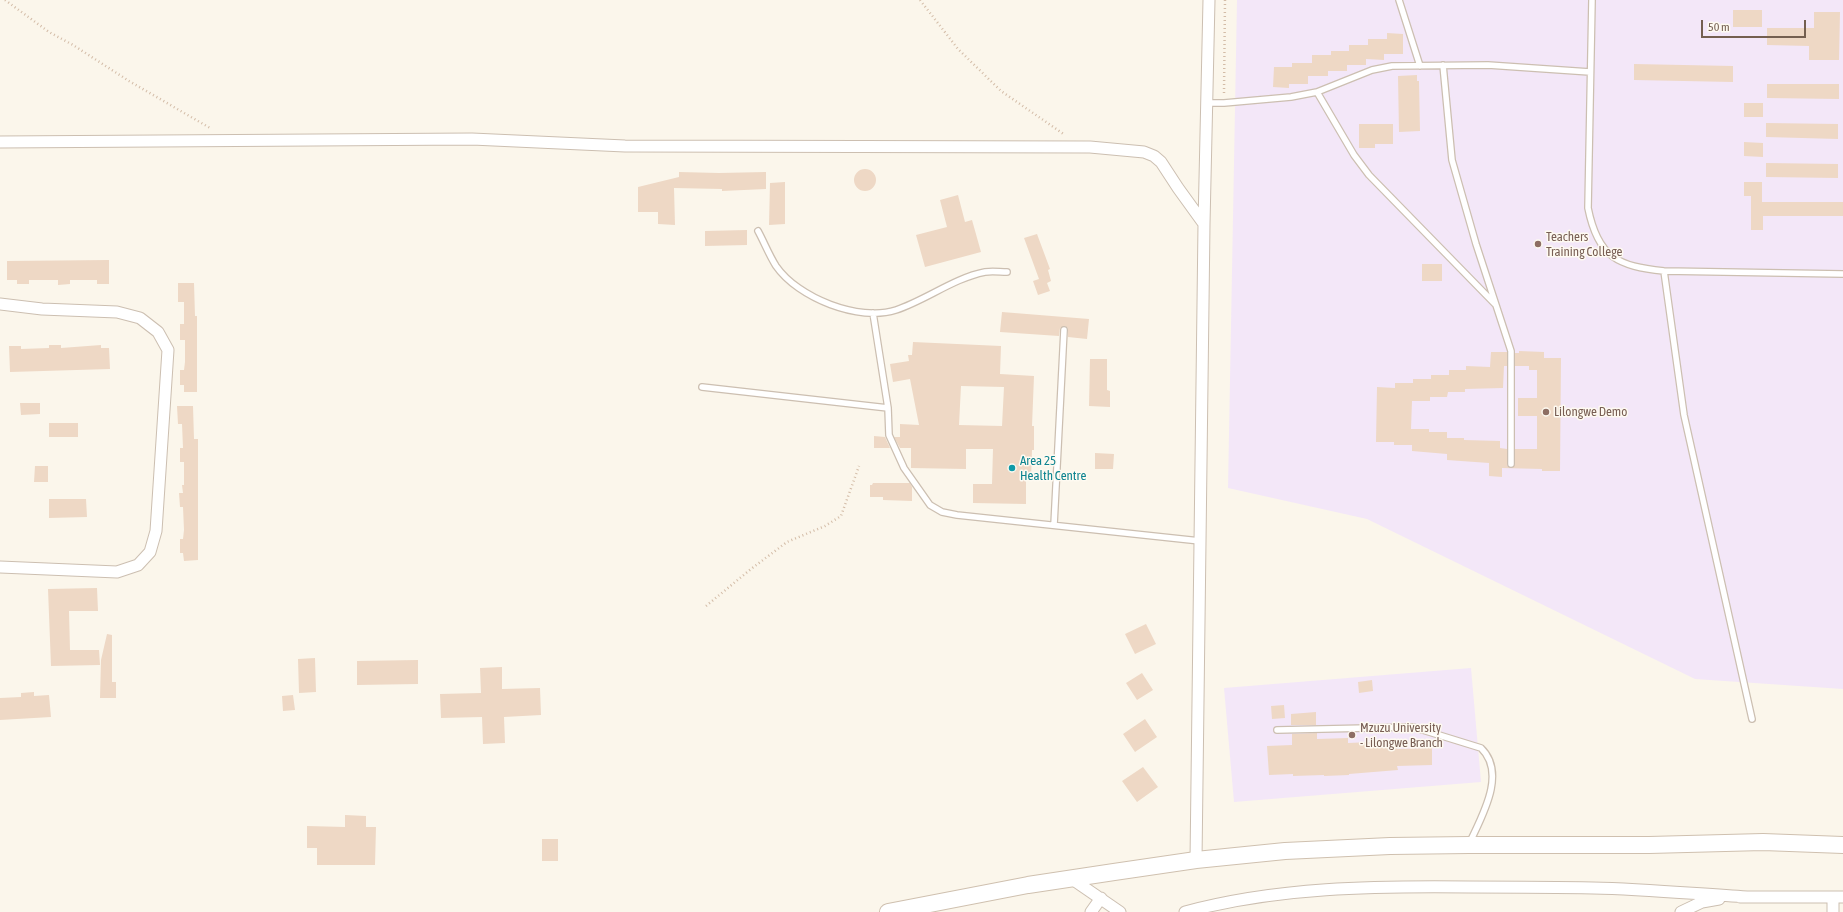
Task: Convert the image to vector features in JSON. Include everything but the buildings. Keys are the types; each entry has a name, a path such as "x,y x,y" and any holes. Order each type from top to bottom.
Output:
{"main road":[{"path":"888,912 924,908 1072,879 1196,860 1285,851 1469,844 1649,845 1763,842 1843,846"}],"street":[{"path":"1196,860 1204,224 1209,0"},
{"path":"0,142 472,139 625,146 1090,147 1144,152 1154,156 1162,162 1174,184 1204,224"},
{"path":"0,304 42,309 117,312 140,318 158,332 168,350 156,531 150,552 138,566 117,572 0,567"},
{"path":"1072,879 1120,912"},
{"path":"1185,912 1268,894 1322,889 1408,886 1594,888 1747,896 1838,897 1833,912"},
{"path":"1681,912 1702,902 1722,898 1747,896"},
{"path":"1091,912 1101,898"}],"lane":[{"path":"1399,0 1420,66"},
{"path":"1592,0 1588,208 1592,226 1598,240 1609,254 1618,260 1637,268 1664,271 1843,274"},
{"path":"1207,103 1224,103 1291,97 1318,92 1372,70 1392,66 1488,65 1590,72"},
{"path":"1443,66 1452,160 1476,244 1511,352 1511,464"},
{"path":"1318,92 1354,155 1368,176 1496,305"},
{"path":"758,230 777,266 800,290 834,306 873,313 895,310 970,276 986,272 1007,272"},
{"path":"1664,271 1684,415 1752,719"},
{"path":"873,313 888,408 889,435 904,468 930,505 942,512 957,515 1200,541"},
{"path":"1054,525 1064,330"},
{"path":"702,387 888,408"},
{"path":"1277,730 1413,727 1481,748 1487,754 1490,762 1491,792 1469,844"}],"path":[{"path":"5,0 49,32 211,129"},
{"path":"920,0 954,45 1001,92 1068,137"},
{"path":"1224,103 1225,0"},
{"path":"706,606 751,568 787,542 825,526 841,516 859,466"}],"shaded area":[{"name":"Teachers Training College","path":"1237,0 1843,0 1843,689 1695,679 1367,519 1228,488"},
{"name":"Mzuzu University - Lilongwe Branch","path":"1471,668 1481,782 1234,802 1224,688"}],"place":[{"name":"Teachers Training College","path":"1538,244"},
{"name":"Lilongwe Demo","path":"1546,412"},
{"name":"Area 25 Health Centre","path":"1012,468"},
{"name":"Mzuzu University - Lilongwe Branch","path":"1352,735"}]}
